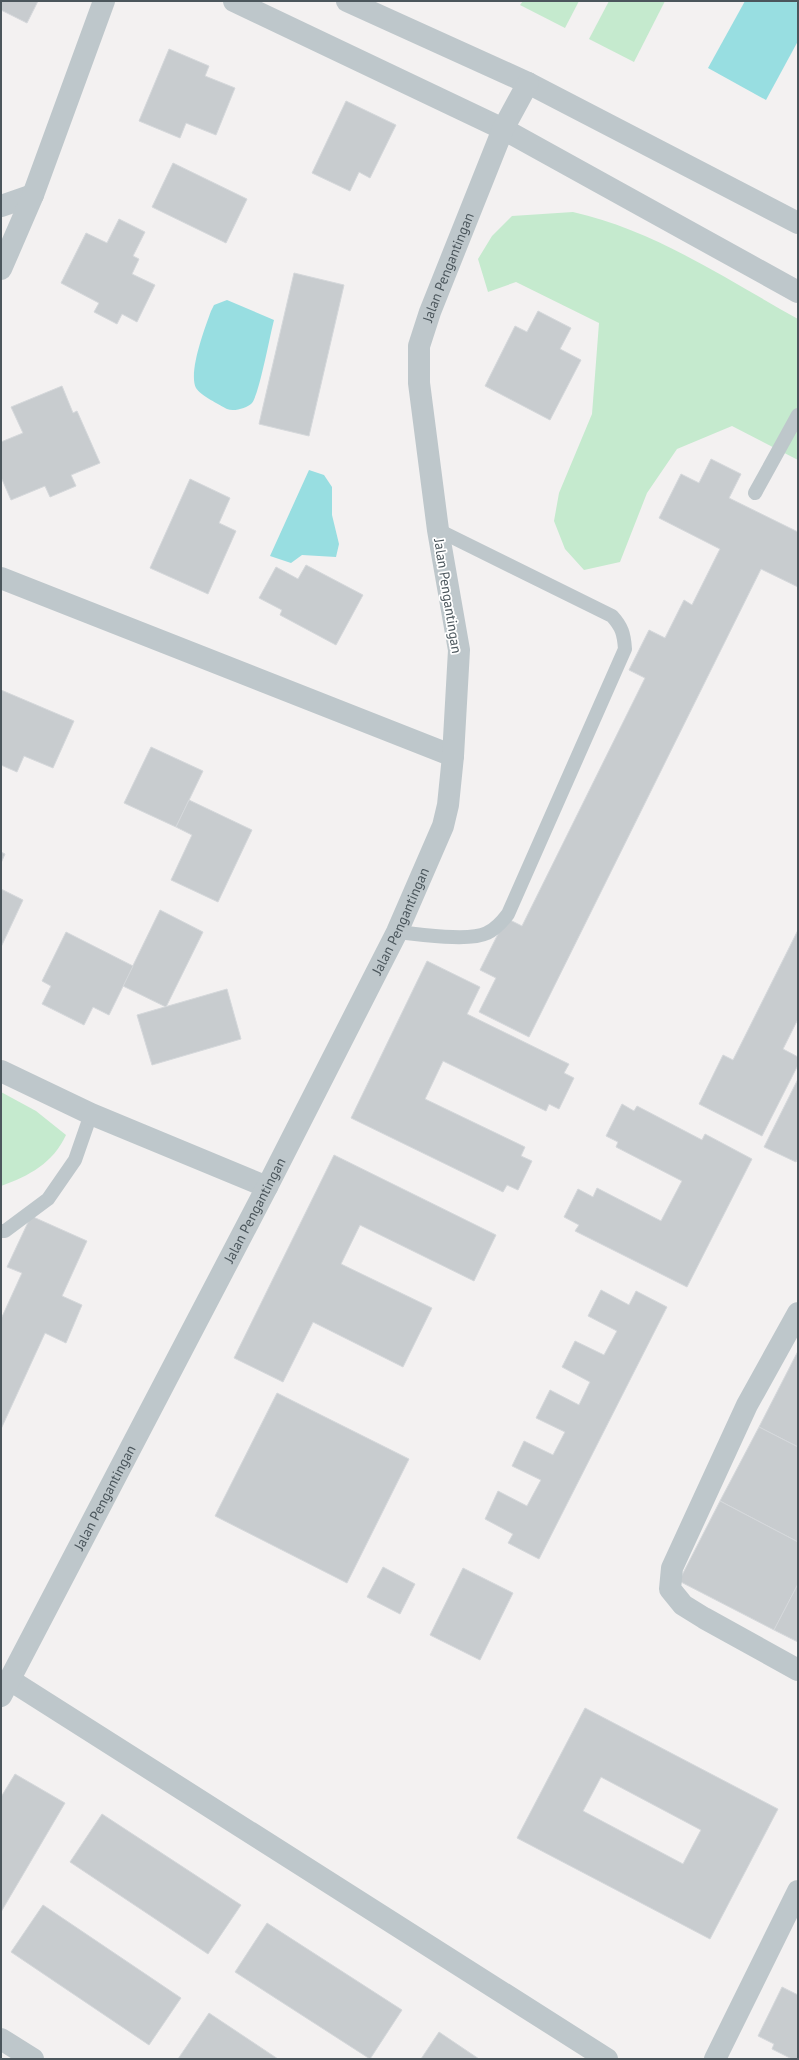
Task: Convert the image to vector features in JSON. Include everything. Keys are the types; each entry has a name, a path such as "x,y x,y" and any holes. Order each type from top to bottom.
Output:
{"street":[{"path":"1,269 33,195 104,1"},
{"path":"234,1 503,129 798,292"},
{"path":"347,1 528,83 798,223"},
{"name":"Jalan Pengantingan","path":"6,1688 398,932 443,826 448,805 453,756 459,650 438,530 419,383 419,346 430,312 503,129 528,83"},
{"path":"1,206 33,195"},
{"path":"1,578 453,756"},
{"path":"1,1071 91,1114 267,1187"},
{"path":"798,1313 744,1412 672,1568 670,1590 682,1605 798,1670"},
{"path":"6,1688 607,2059"},
{"path":"715,2059 798,1891"},
{"path":"1,2039 33,2059"}],"lane":[{"path":"755,494 798,415"},
{"path":"398,932 471,937 487,934 499,925 508,914 625,649 624,634 621,625 612,616 438,530"},
{"path":"1,1231 5,1231 48,1199 75,1160 91,1114"}],"green space":[{"path":"523,1 579,1 565,28 520,5"},
{"path":"609,1 665,1 634,62 589,39"},
{"path":"573,212 603,220 661,243 717,272 798,319 798,460 732,426 677,449 647,493 620,562 584,570 565,549 554,521 559,493 592,414 599,323 516,282 488,292 478,259 492,236 512,216"},
{"path":"1,1092 36,1111 66,1135 61,1145 47,1161 21,1178 1,1186"}],"water":[{"path":"745,1 794,1 798,3 798,41 766,100 708,68"},
{"path":"227,300 274,320 255,398 252,403 247,406 233,410 227,409 210,400 198,391 194,381 198,350 211,311 214,305"},
{"path":"309,470 324,475 332,487 332,515 339,544 336,557 302,555 291,563 270,556"}],"building":[{"path":"1,1 38,1 27,23 1,10"},
{"path":"169,49 209,66 205,76 235,88 216,135 186,123 180,138 139,121"},
{"path":"346,101 396,125 370,178 359,172 350,191 312,173"},
{"path":"173,163 247,199 226,243 152,207"},
{"path":"119,219 145,232 133,256 139,259 132,274 155,285 137,322 122,314 117,324 94,312 99,303 61,283 86,233 107,243"},
{"path":"294,273 344,285 309,436 259,424"},
{"path":"538,311 571,328 560,349 581,360 550,420 485,386 515,326 527,332"},
{"path":"62,386 73,413 77,411 100,463 71,475 76,486 50,497 45,486 11,500 1,477 1,442 23,433 11,407"},
{"path":"711,459 741,474 729,498 798,532 798,587 761,569 529,1037 479,1012 496,978 480,970 506,918 522,926 645,678 629,670 649,630 665,638 684,600 692,605 720,549 659,518 681,474 699,483"},
{"path":"190,479 230,498 219,523 236,531 208,594 150,568"},
{"path":"306,565 363,595 336,645 280,615 282,610 259,598 276,567 298,579"},
{"path":"1,690 74,721 53,768 24,756 17,772 1,765"},
{"path":"151,747 203,771 176,827 124,803"},
{"path":"189,800 252,830 218,902 171,880 192,835 176,827"},
{"path":"1,852 5,854 1,863"},
{"path":"1,889 23,900 1,947"},
{"path":"160,910 203,932 166,1007 123,986"},
{"path":"798,930 798,1019 783,1049 798,1057 798,1065 762,1136 699,1104 723,1055 733,1060"},
{"path":"66,932 133,966 109,1015 93,1007 84,1025 42,1004 51,986 42,981"},
{"path":"427,961 480,987 467,1014 569,1064 564,1073 574,1078 559,1109 549,1104 546,1111 443,1061 425,1099 525,1147 521,1156 532,1161 518,1190 507,1185 503,1192 351,1118"},
{"path":"227,989 241,1039 152,1065 137,1015"},
{"path":"798,1079 798,1158 796,1162 764,1147"},
{"path":"622,1104 634,1111 637,1106 702,1140 705,1134 752,1159 687,1287 575,1231 579,1225 564,1217 578,1189 593,1197 597,1188 661,1221 682,1181 616,1147 618,1142 606,1136"},
{"path":"334,1155 496,1235 474,1281 360,1225 341,1264 432,1308 403,1367 313,1322 283,1382 234,1358"},
{"path":"31,1216 87,1241 62,1296 82,1305 66,1343 45,1333 1,1429 1,1319 22,1273 7,1267"},
{"path":"601,1290 629,1305 636,1291 667,1307 539,1559 508,1543 513,1534 485,1519 498,1491 527,1506 541,1480 512,1466 524,1441 553,1455 565,1432 536,1418 550,1390 579,1405 590,1382 562,1367 575,1341 604,1355 617,1331 588,1316"},
{"path":"798,1351 798,1447 759,1427"},
{"path":"277,1393 409,1459 347,1583 215,1516"},
{"path":"759,1427 798,1447 798,1542 720,1501"},
{"path":"720,1501 798,1542 798,1584 774,1630 679,1581"},
{"path":"383,1567 415,1584 400,1614 367,1597"},
{"path":"463,1568 513,1593 480,1660 430,1635"},
{"path":"798,1584 798,1642 774,1630"},
{"path":"585,1708 778,1809 710,1939 517,1838","holes":["601,1777 701,1830 683,1864 583,1811"]},
{"path":"15,1774 65,1803 1,1912 1,1797"},
{"path":"102,1814 241,1905 208,1954 70,1862"},
{"path":"43,1905 181,1998 149,2045 11,1952"},
{"path":"267,1923 402,2010 370,2059 235,1972"},
{"path":"782,1987 798,1995 798,2059 792,2059 772,2049 774,2044 758,2036"},
{"path":"209,2013 278,2059 178,2059"},
{"path":"439,2032 479,2059 421,2059"}]}
